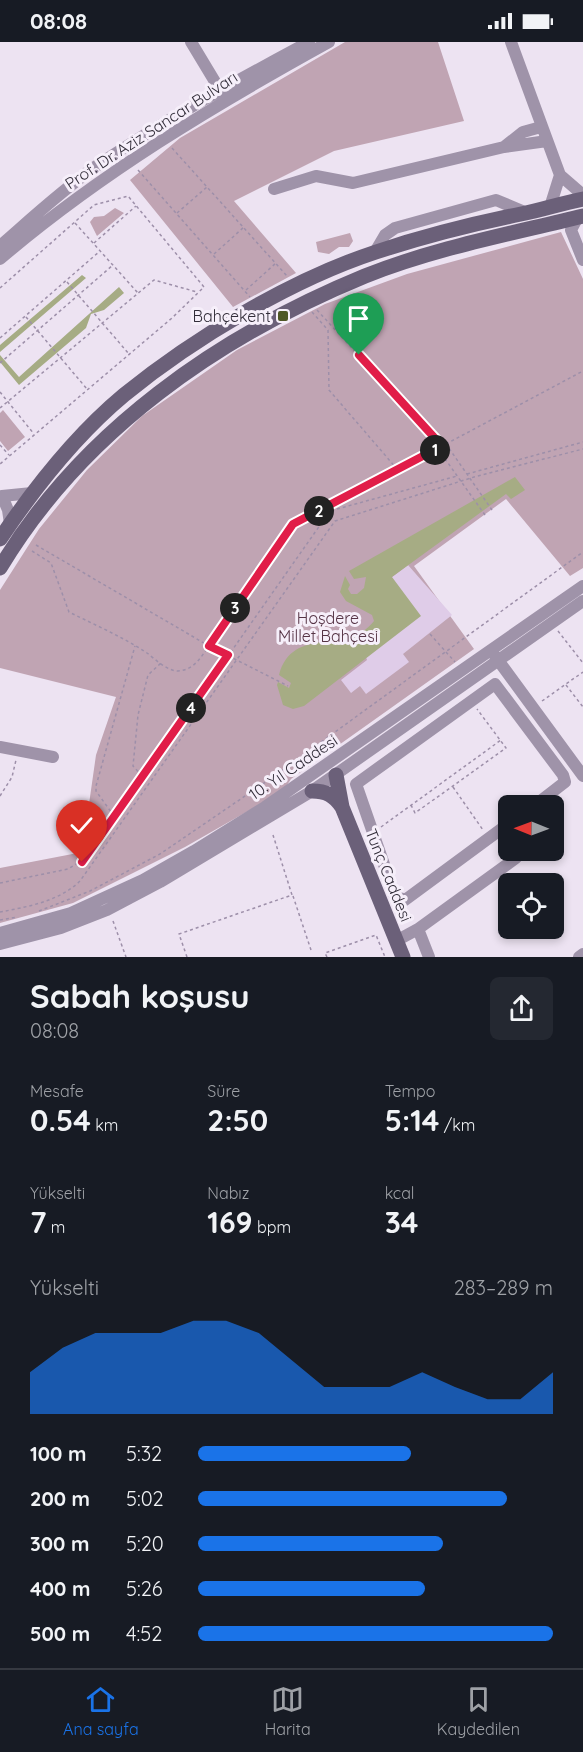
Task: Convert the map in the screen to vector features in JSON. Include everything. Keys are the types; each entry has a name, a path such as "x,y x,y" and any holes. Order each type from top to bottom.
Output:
{"main road":[{"path":"0,539 32,493 67,452 125,394 203,339 271,298 375,252 453,228 527,213 581,198 580,216 438,252 365,276 314,305 236,340 133,410 68,474 31,522 0,568"},
{"name":"Tunç Caddesi","path":"336,775 342,807 403,957"},
{"path":"312,791 322,791 335,796 342,807"}],"street":[{"path":"191,42 223,94"},
{"name":"Prof. Dr. Aziz Sancar Bulvarı","path":"0,246 45,206 95,167 309,42"},
{"name":"Prof. Dr. Aziz Sancar Bulvarı","path":"0,259 53,214 164,139 223,94 329,42"},
{"path":"511,42 560,175 581,198"},
{"path":"504,147 522,132 541,127"},
{"path":"273,189 316,176 353,183 504,147 547,141"},
{"path":"550,207 560,175"},
{"path":"580,216 571,230 583,260"},
{"path":"10,524 8,510 1,495 32,493"},
{"name":"10. Yıl Caddesi","path":"0,944 62,928 107,910 160,882 312,791 495,657 582,588"},
{"name":"10. Yıl Caddesi","path":"0,933 71,913 153,874 265,807 467,668 495,657 552,623 583,601"},
{"path":"495,657 583,776"},
{"path":"498,831 405,900 395,896 356,784 495,684 563,775 565,782 548,795"},
{"path":"0,747 53,756"},
{"path":"396,941 418,929 512,861"},
{"path":"418,929 429,957"},
{"path":"579,957 583,954"}],"path":[{"path":"164,139 290,279"},
{"path":"130,160 252,298"},
{"path":"177,213 207,187"},
{"path":"0,288 94,205 128,196 204,287 0,464"},
{"path":"93,243 136,206"},
{"path":"75,222 138,293"},
{"path":"213,255 244,228"},
{"path":"0,338 100,251"},
{"path":"245,291 276,263"},
{"path":"0,363 113,265"},
{"path":"0,408 154,280 198,292"},
{"path":"66,281 129,354"},
{"path":"314,305 442,446"},
{"path":"314,305 312,312 328,330 329,390 398,469"},
{"path":"25,317 87,390"},
{"path":"32,551 51,563 69,612 135,645 173,670 187,669 195,665 209,646 293,524 583,371"},
{"path":"0,392 34,435"},
{"path":"467,474 583,442"},
{"path":"0,444 10,456"},
{"path":"446,444 492,510"},
{"path":"438,449 484,515"},
{"path":"0,912 52,898 71,890 80,881 335,521 470,479 583,449"},
{"path":"0,883 68,869 82,862 330,511 457,476"},
{"path":"36,545 209,646 288,686"},
{"path":"32,913 90,891 160,854 273,777 443,651 583,552"},
{"path":"552,623 583,663"},
{"path":"430,634 450,659 467,668"},
{"path":"115,817 96,791 96,786 135,645"},
{"path":"143,777 133,766 138,715 148,675 162,663"},
{"path":"541,702 583,672"},
{"path":"566,684 583,707"},
{"path":"411,805 415,813 506,748 471,700"},
{"path":"373,832 501,740"},
{"path":"0,796 12,777 18,750"},
{"path":"453,787 489,838"},
{"path":"273,835 311,950"},
{"path":"187,957 179,934 292,895"},
{"path":"0,920 21,916"},
{"path":"112,921 126,957"},
{"path":"327,957 326,953 376,935 385,957"}],"green space":[{"path":"345,42 438,42 464,121 334,151 234,201 296,273 233,307 130,180 180,138"},
{"path":"115,208 124,213 97,236 90,222 94,217 104,216"},
{"name":"Hoşdere Millet Bahçesi","path":"561,232 583,279 583,568 570,576 506,499 414,566 474,649 291,779 283,791 185,847 73,903 0,923 0,868 88,851 88,811 96,755 116,697 0,668 0,590 39,529 87,470 142,416 237,350 325,304 407,274"},
{"path":"350,233 353,241 349,247 339,247 329,254 318,252 316,242"},
{"path":"3,410 25,437 8,451 0,441 0,413"}],"shaded area":[{"path":"82,275 86,278 0,352 0,345"},
{"path":"119,287 124,293 104,310 91,314 86,328 19,385 0,362 0,355 19,377"},
{"path":"515,477 525,490 511,499 506,494 392,577 421,616 304,706 293,709 283,705 277,685 278,682 289,688 291,683 279,675 286,659 296,650 308,645 350,637 363,631 374,621 372,615 346,601 340,592 345,576 350,585 348,589 351,594 357,594 364,588 366,577 354,579 349,571"},
{"path":"408,565 452,615 403,654 409,662 366,694 360,686 351,693 341,680 367,660 366,657 392,577"}],"place":[{"name":"Bahçekent","path":"283,316"}],"route":[{"path":"82,862 228,655 209,646 293,524 442,446 359,355"}]}
